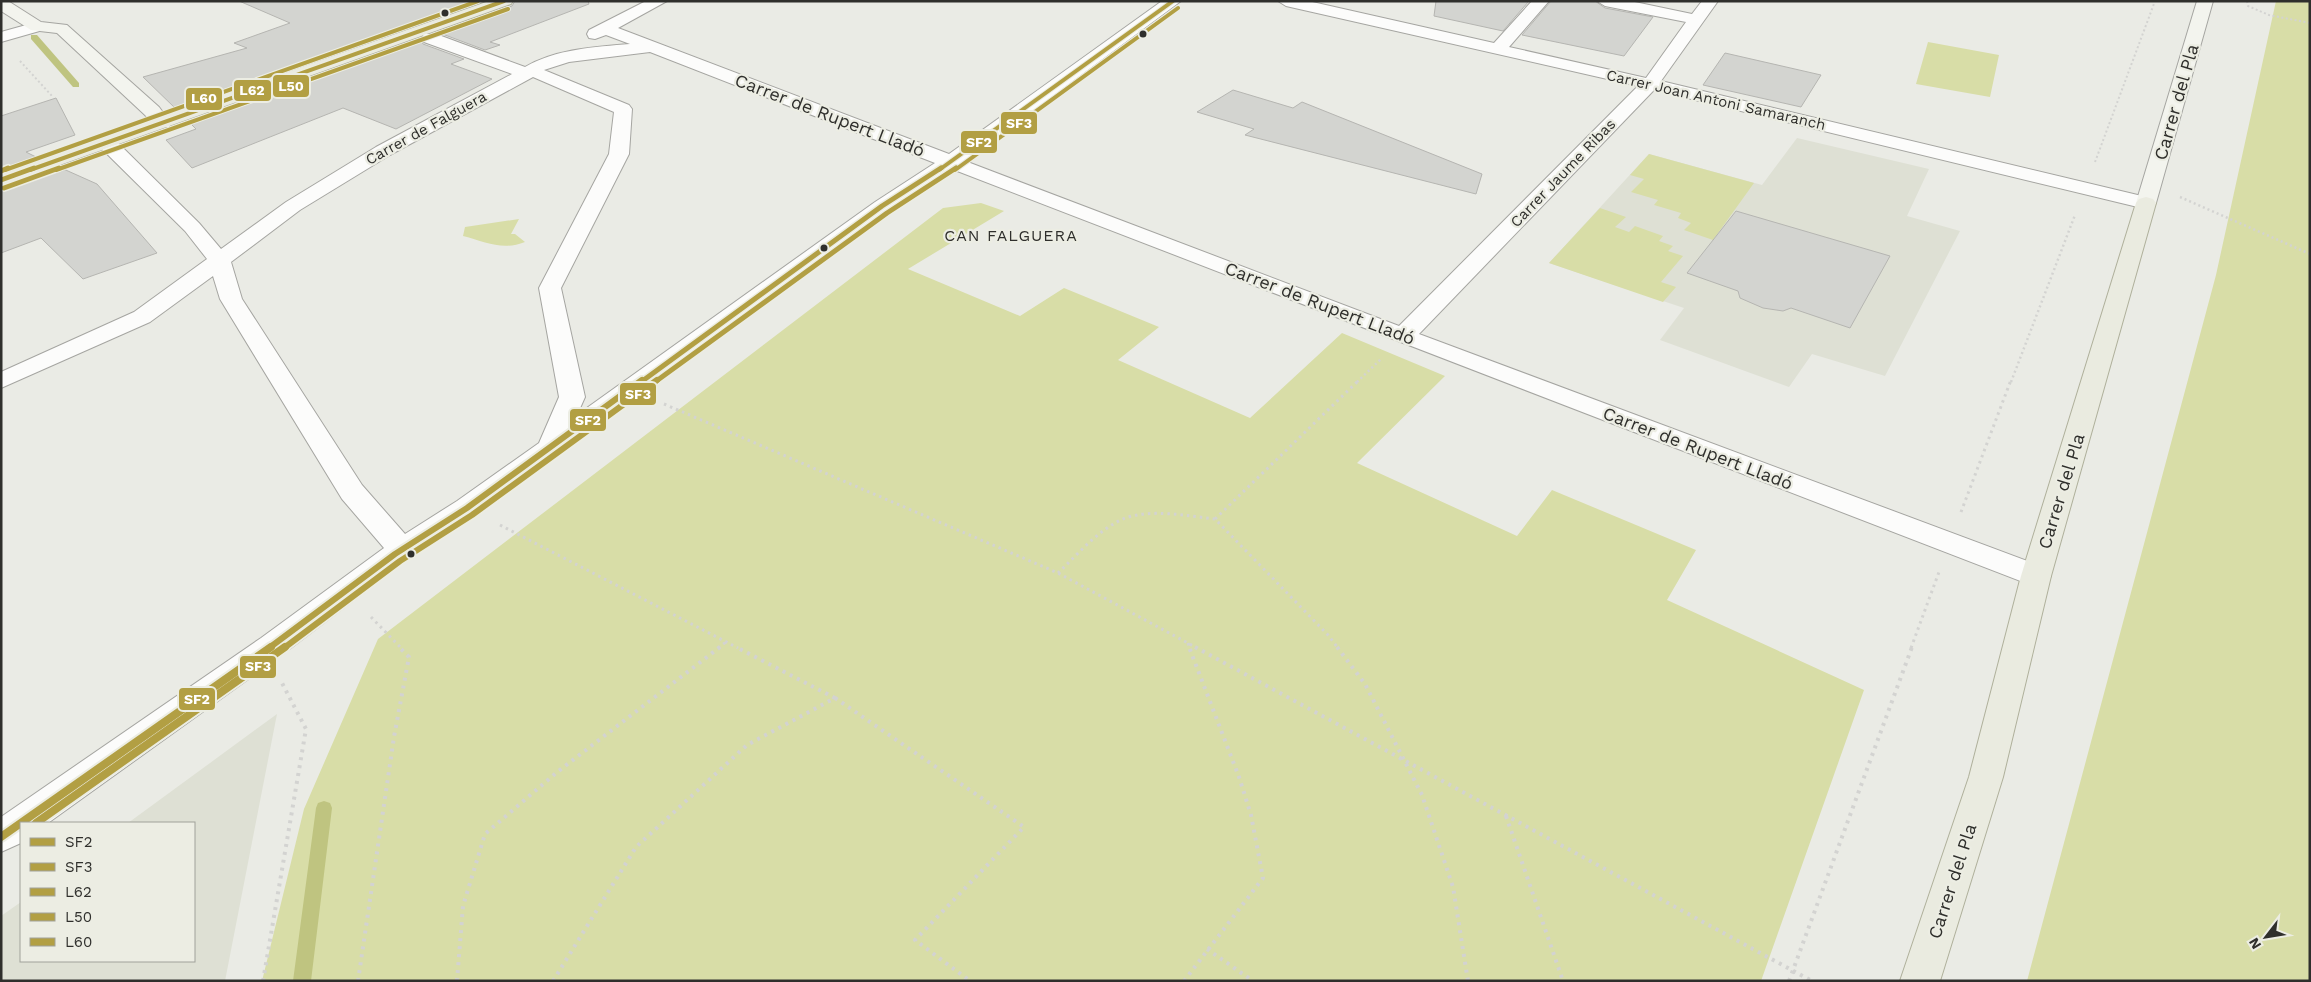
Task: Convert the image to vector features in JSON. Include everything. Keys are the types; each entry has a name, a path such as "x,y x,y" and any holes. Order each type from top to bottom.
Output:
{"main road":[{"name":"Carrer del Pla","path":"1920,981 1986,777 2036,576 2205,1"},
{"path":"1,180 498,2"},
{"path":"1,4 37,26 61,28 152,111 162,123"}],"street":[{"path":"540,69 605,29 658,1"},
{"path":"22,822 272,646 402,550 467,508 874,211 952,161 1173,1"},
{"name":"Carrer Joan Antoni Samaranch","path":"1286,1 1650,84 2085,189 2149,195"},
{"path":"1349,16 1368,1"},
{"path":"1498,50 1542,1"},
{"path":"1606,1 1698,20"},
{"name":"Carrer Jaume Ribas","path":"1404,335 1650,84 1710,1"},
{"path":"1,37 37,26"},
{"name":"Carrer de Rupert Lladó","path":"605,29 2036,576"},
{"path":"430,38 519,71"},
{"name":"Carrer de Falguera","path":"1,380 142,317 293,206 383,151 529,72 589,53 653,47"},
{"path":"540,69 623,109 619,154 550,288 572,397 550,447"},
{"path":"107,143 192,227 220,260 231,299 352,492 402,550"},
{"path":"1,837 20,824"}],"path":[{"path":"1789,981 1949,543 2155,1"},
{"path":"2248,1 2248,6 2269,15 2310,23"},
{"path":"16,56 52,96"},
{"path":"2149,195 2200,204 2310,254"},
{"path":"1215,519 1404,335"},
{"path":"631,390 1058,573 1812,981"},
{"path":"467,508 835,698 1024,827 916,940 970,981"},
{"path":"1058,573 1084,548 1124,519 1165,515 1215,519 1328,635 1365,684 1406,760 1422,795 1452,887 1468,981"},
{"path":"358,981 394,737 409,657 372,616 364,622"},
{"path":"457,981 464,906 484,834 556,773 726,642"},
{"path":"1184,981 1206,949 1263,878 1251,815 1239,777 1187,642"},
{"path":"263,981 306,729 279,678"},
{"path":"554,981 636,848 747,745 835,698"},
{"path":"1506,815 1563,981"},
{"path":"1206,949 1253,981"}],"shaded area":[{"path":"1797,138 1929,169 1907,216 1960,231 1885,376 1812,354 1789,387 1660,340 1684,308 1549,263 1649,154 1762,185"},
{"path":"277,714 225,981 1,981 1,916 20,903 20,962 195,962 195,822 129,822"}],"green space":[{"path":"2276,1 2310,1 2310,981 2027,981 2216,275"},
{"path":"1928,42 1999,55 1990,97 1916,84"},
{"path":"1649,154 1754,183 1713,240 1684,230 1691,223 1678,218 1681,213 1654,205 1658,200 1631,192 1644,179 1630,175"},
{"path":"981,203 1004,211 908,269 1020,316 1064,288 1159,327 1118,360 1250,418 1342,333 1445,376 1357,463 1517,536 1552,490 1696,550 1667,600 1864,690 1761,981 262,981 304,809 378,639 943,208"},
{"path":"1600,208 1626,217 1615,227 1629,232 1635,226 1663,236 1659,241 1673,246 1668,251 1683,256 1661,282 1676,287 1663,302 1549,263"},
{"path":"519,219 511,234 515,234 525,242 517,245 494,245 463,236 465,227"}],"building":[{"path":"239,1 483,1 176,109 143,77 247,48 234,43 290,23"},
{"path":"515,1 588,1 589,4 490,42 500,45 485,50 437,32 512,6"},
{"path":"1436,1 1529,1 1503,31 1434,16"},
{"path":"1551,1 1595,1 1605,8 1653,17 1624,56 1522,35"},
{"path":"420,38 423,44 464,59 451,64 492,79 396,129 343,108 192,168 166,140 196,129 188,121"},
{"path":"1725,53 1821,75 1801,107 1703,85"},
{"path":"1233,90 1293,108 1302,102 1482,174 1476,194 1245,135 1254,129 1197,112"},
{"path":"56,98 75,135 26,152 38,158 1,171 1,116"},
{"path":"59,167 97,184 157,253 83,279 41,238 1,253 1,188"},
{"path":"1736,211 1890,256 1850,328 1791,308 1783,311 1763,308 1740,298 1738,291 1687,273"}],"waterway":[{"path":"34,37 76,85"},
{"path":"302,981 324,808"}],"transit line":[{"name":"L60","path":"1,171 478,1"},
{"name":"L62","path":"1,180 504,1"},
{"name":"SF2","path":"22,822 272,646 395,554 467,508 882,206 952,161 1173,1"},
{"name":"SF3","path":"37,822 277,653 400,561 472,515 887,213 957,168 1178,8"},
{"name":"L50","path":"4,188 508,9"},
{"name":"SF2","path":"1,837 20,824"}],"district":[{"name":"CAN FALGUERA","path":"1011,235"}]}
